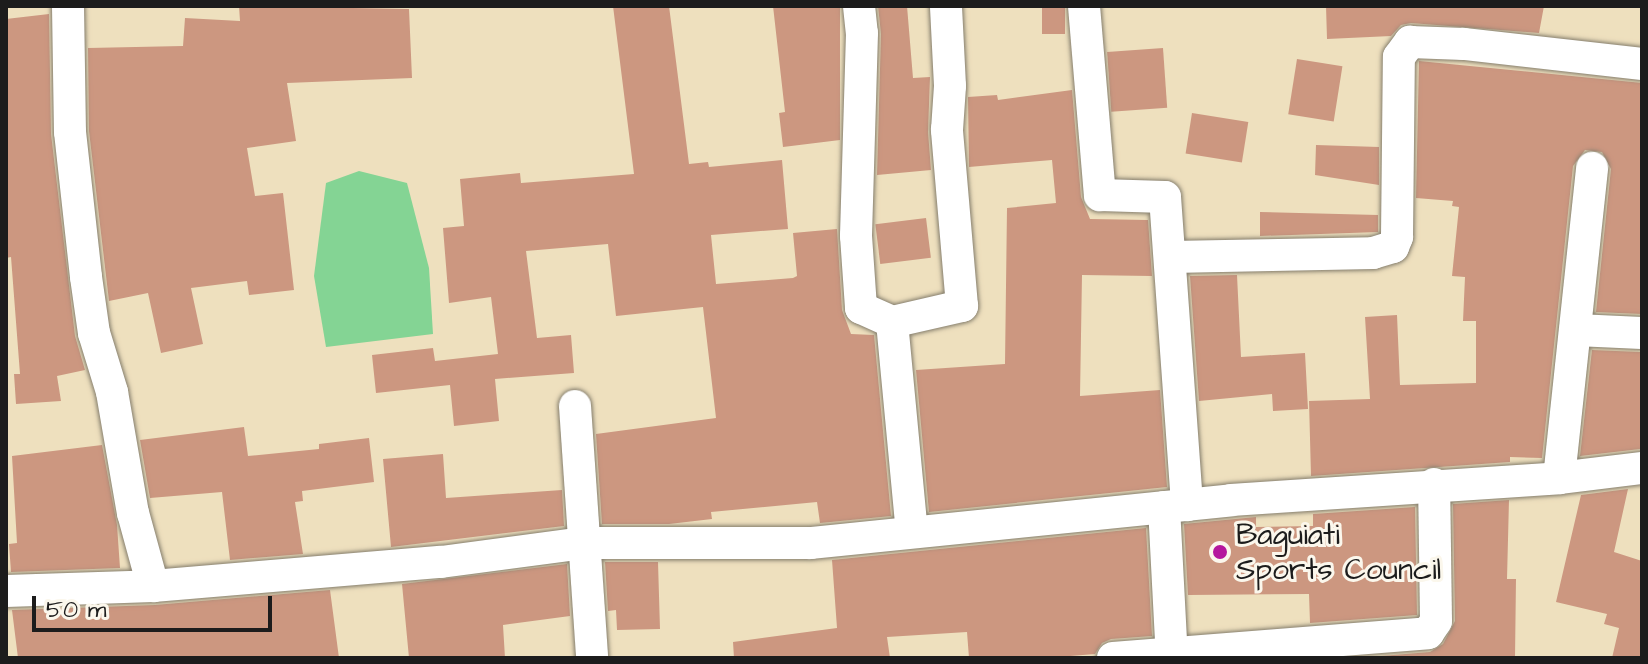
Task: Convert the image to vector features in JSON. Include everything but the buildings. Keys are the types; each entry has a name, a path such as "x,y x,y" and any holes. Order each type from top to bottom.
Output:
{"street":[{"path":"68,6 70,132 90,305 112,392 133,513 153,586"},
{"path":"859,6 862,33 856,236 861,308 892,322 962,306 947,130 950,86 946,6"},
{"path":"1084,6 1100,195 1165,197 1171,257 1176,506 1172,654"},
{"path":"1171,257 1373,253 1393,247 1397,237 1399,57 1410,42 1464,44 1642,64"},
{"path":"1559,478 1592,168"},
{"path":"892,322 912,532"},
{"path":"1576,330 1642,333"},
{"path":"575,406 592,658"},
{"path":"6,591 153,586 441,562 583,543 784,544 1176,506 1434,484 1559,478 1642,468"},
{"path":"1432,643 1434,484"},
{"path":"1113,658 1420,635 1432,643"}],"green space":[{"path":"359,171 407,183 429,268 433,334 326,347 314,276 326,183"}],"place":[{"name":"Baguiati Sports Council","path":"1220,552"}]}
